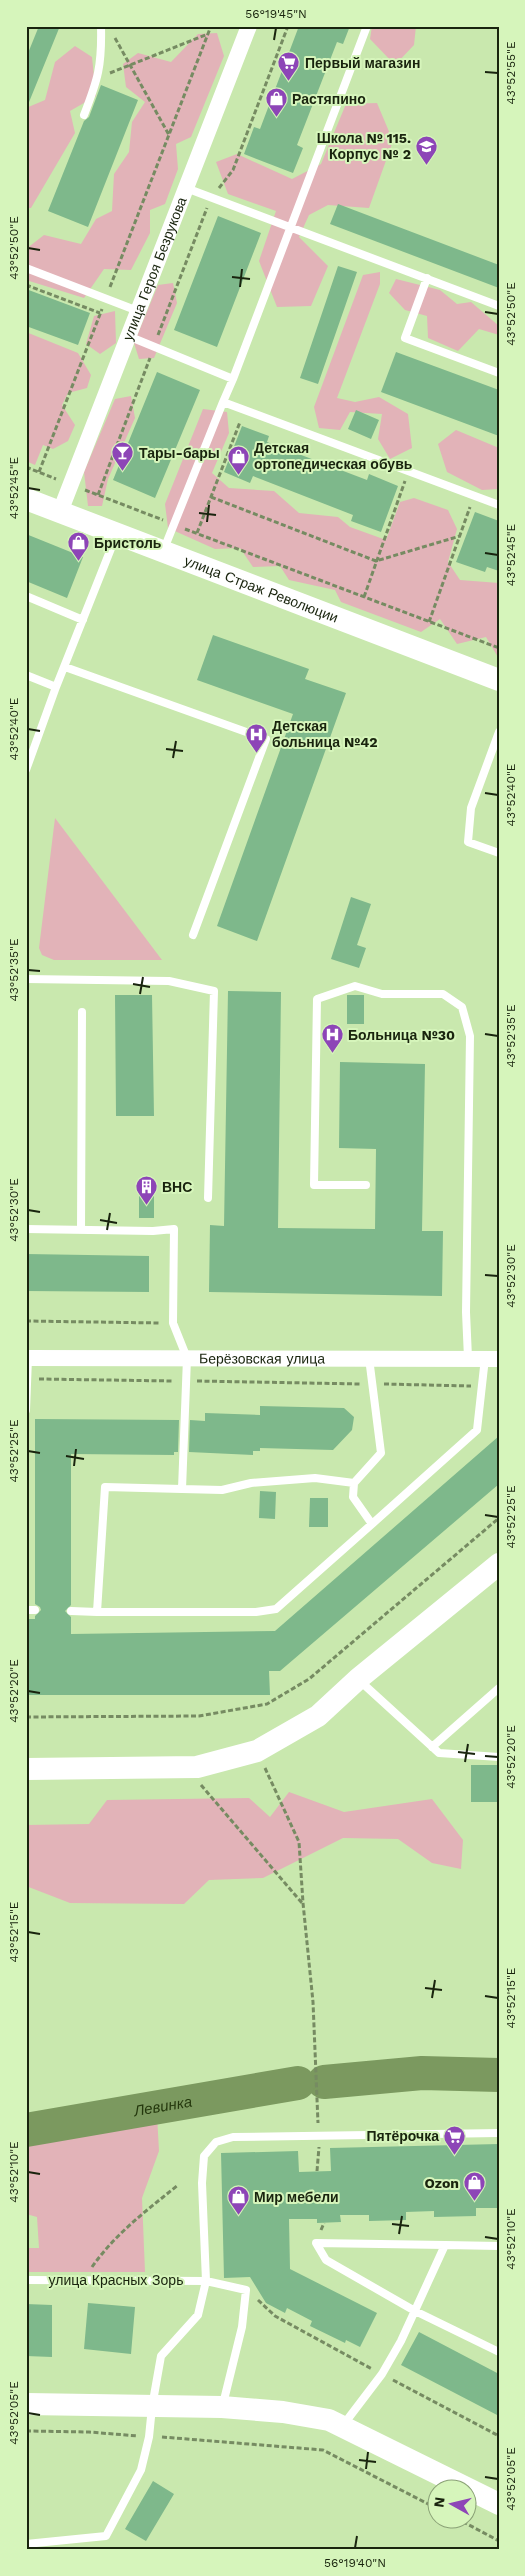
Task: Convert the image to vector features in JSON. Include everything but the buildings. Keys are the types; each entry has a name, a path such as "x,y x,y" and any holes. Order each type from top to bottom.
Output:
{"street":[{"name":"улица Героя Безрукова","path":"60,512 249,26"},
{"name":"улица Страж Революции","path":"26,499 499,680"},
{"name":"Берёзовская улица","path":"27,1358 492,1358"},
{"path":"26,1769 197,1767 257,1750 318,1716 358,1679 499,1564"},
{"path":"26,2404 222,2408 283,2412 329,2420 499,2504"}],"lane":[{"path":"84,115 98,79 102,60 101,26"},
{"path":"163,552 232,379 367,26"},
{"path":"186,188 499,306"},
{"path":"26,268 138,311"},
{"path":"427,278 405,338 499,374"},
{"path":"128,336 232,379"},
{"path":"223,402 499,505"},
{"path":"26,770 29,752 65,667 116,534"},
{"path":"26,596 83,620"},
{"path":"65,667 266,739 193,935"},
{"path":"26,675 56,687"},
{"path":"499,732 471,808 468,842 499,853"},
{"path":"26,979 168,981 214,991 208,1198"},
{"path":"366,1185 314,1185 318,1000 355,986 382,994 442,994 462,1007 470,1036 466,1312 468,1358"},
{"path":"80,1230 82,1012"},
{"path":"26,1229 174,1229 173,1323 186,1358 182,1489"},
{"path":"26,1410 27,1358"},
{"path":"369,1358 381,1453 354,1483 353,1497 372,1524"},
{"path":"71,1611 256,1612 276,1609 477,1430 482,1386 492,1358"},
{"path":"97,1612 105,1487 222,1490 251,1483 315,1478 354,1483"},
{"path":"358,1679 439,1753 499,1757"},
{"path":"432,1747 499,1688"},
{"path":"26,2544 106,2536 141,2470 150,2436 152,2406 161,2356 198,2315 206,2281 202,2183 204,2156 216,2142 233,2137 499,2133"},
{"path":"499,2246 316,2243 326,2260 415,2311 499,2352"},
{"path":"342,2426 382,2374 415,2311 445,2246"},
{"name":"улица Красных Зорь","path":"26,2280 206,2281 246,2290 242,2327 222,2408"}],"path":[{"path":"39,472 211,26"},
{"path":"98,495 211,197 233,170 288,26"},
{"path":"113,34 169,135"},
{"path":"98,79 208,34"},
{"path":"26,285 100,313"},
{"path":"197,533 244,410"},
{"path":"26,467 499,648"},
{"path":"364,597 408,471"},
{"path":"430,622 474,496"},
{"path":"211,497 376,561 460,536"},
{"path":"26,1322 173,1323"},
{"path":"27,1379 482,1386"},
{"path":"26,1717 199,1716 267,1704 309,1679 499,1518"},
{"path":"257,1750 300,1842 303,1903 313,2002 319,2137 317,2171"},
{"path":"197,1767 201,1788 303,1903"},
{"path":"92,2267 104,2249 128,2225 178,2185"},
{"path":"26,2431 89,2432 323,2450 428,2504"},
{"path":"475,2528 499,2541"}],"shaded area":[{"path":"372,26 416,26 414,45 395,65 370,39"},
{"path":"217,33 224,56 191,137 176,144 178,169 165,204 150,210 150,233 131,270 104,269 84,298 26,280 26,249 44,235 81,244 96,219 112,211 114,174 129,152 132,122 145,102 126,87 123,64 138,53 171,62 198,34"},
{"path":"75,46 92,57 96,96 70,111 75,133 31,208 26,208 26,108 45,100 55,62"},
{"path":"377,103 393,141 369,208 328,205 309,215 299,237 328,266 311,306 277,307 259,261 276,211 228,194 216,162 237,154 292,179 321,164 346,104"},
{"path":"380,272 380,284 337,398 355,402 379,397 408,414 412,448 390,459 378,439 382,414 350,412 340,430 319,428 314,407 363,275"},
{"path":"396,279 440,290 457,304 471,302 499,326 499,335 479,329 458,351 428,338 427,316 405,310 389,293"},
{"path":"173,283 177,303 154,358 139,359 134,343 158,285"},
{"path":"115,311 116,343 100,354 86,344 94,316"},
{"path":"26,332 78,353 91,375 87,388 68,393 62,405 75,425 68,441 53,449 43,445 35,465 26,461"},
{"path":"131,396 135,418 108,479 102,506 88,506 84,472 115,399"},
{"path":"203,409 227,412 229,433 212,473 229,488 274,491 299,513 338,517 350,527 386,540 400,502 414,498 448,510 457,529 448,562 460,580 499,583 499,659 486,637 457,644 440,619 421,632 341,602 335,590 289,580 280,566 253,567 240,548 215,549 168,528 165,504"},
{"path":"456,430 499,448 499,489 482,490 447,472 438,444"},
{"path":"55,818 162,960 54,960 42,955 39,948"},
{"path":"289,1792 344,1812 432,1799 463,1840 461,1869 432,1863 398,1839 343,1838 263,1878 209,1880 184,1904 70,1903 26,1886 26,1825 89,1824 107,1800 249,1798 270,1817"},
{"path":"157,2115 159,2151 142,2198 145,2272 26,2272 26,2248 39,2248 37,2217 26,2214 26,2138"}],"waterway":[{"name":"Левинка","path":"324,2082 422,2073 499,2075"},
{"name":"Левинка","path":"26,2130 298,2083"}],"place":[{"name":"Первый магазин","path":"289,82"},
{"name":"Растяпино","path":"276,118"},
{"name":"Школа № 115. Корпус № 2","path":"427,165"},
{"name":"Тары-бары","path":"123,472"},
{"name":"Детская ортопедическая обувь","path":"238,475"},
{"name":"Бристоль","path":"78,562"},
{"name":"Детская больница №42","path":"256,753"},
{"name":"Больница №30","path":"332,1054"},
{"name":"ВНС","path":"146,1206"},
{"name":"Пятёрочка","path":"455,2155"},
{"name":"Ozon","path":"475,2202"},
{"name":"Мир мебели","path":"238,2216"}]}
